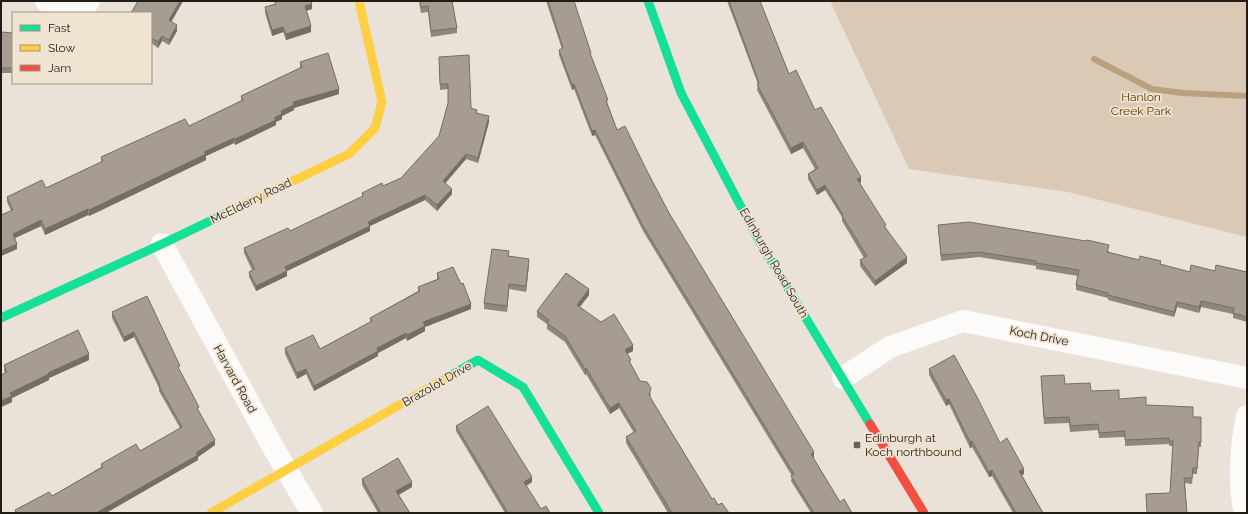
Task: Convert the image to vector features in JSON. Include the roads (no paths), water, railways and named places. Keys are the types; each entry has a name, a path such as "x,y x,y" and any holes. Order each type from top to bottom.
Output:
{"street":[{"path":"46,1 62,10 86,5 89,1"},
{"name":"McElderry Road","path":"1,318 162,244 349,154 375,128 382,102 359,1"},
{"name":"Edinburgh Road South","path":"648,1 681,92 758,238 924,513"},
{"name":"Harvard Road","path":"162,244 286,470 312,513"},
{"name":"Koch Drive","path":"843,378 890,347 963,321 1247,378"},
{"name":"Brazolot Drive","path":"286,470 478,360 523,387 600,513"},
{"path":"1245,513 1242,501 1242,464 1247,416"},
{"path":"211,513 286,470"}],"waterway":[{"path":"1094,59 1152,89 1183,93 1247,96"}],"place":[{"name":"Edinburgh at Koch northbound","path":"857,445"}],"park label":[{"name":"Hanlon Creek Park","path":"1141,104"}]}
